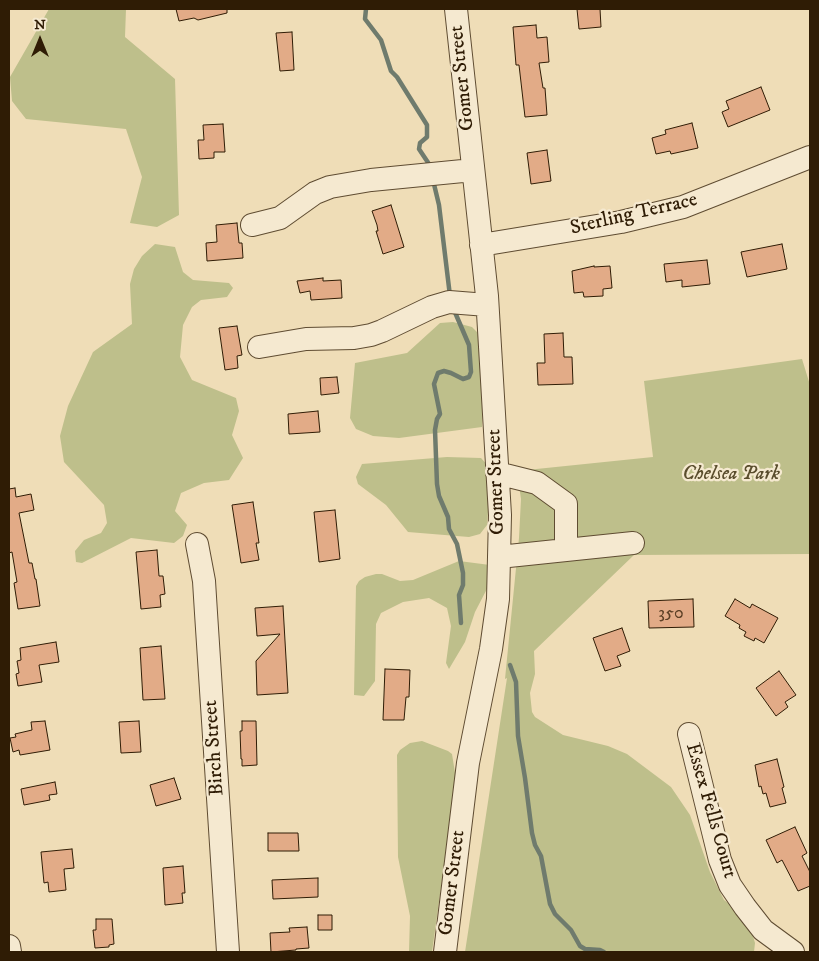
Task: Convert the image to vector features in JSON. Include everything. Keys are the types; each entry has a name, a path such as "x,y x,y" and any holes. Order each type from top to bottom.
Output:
{"street":[{"name":"Gomer Street","path":"445,952 468,763 498,600 500,515 487,305 456,9"},
{"name":"Sterling Terrace","path":"481,245 621,222 683,207 810,157"},
{"path":"252,225 280,218 316,193 330,187 371,180 473,170"},
{"path":"259,347 306,339 354,338 371,335 382,332 432,307 449,302 487,305"},
{"path":"497,473 537,483 566,504 566,550"},
{"name":"Birch Street","path":"197,544 204,580 228,952"},
{"path":"499,557 633,544"},
{"name":"Essex Fells Court","path":"689,734 720,860 730,885 763,930 793,952"},
{"path":"9,946 10,952"}],"green space":[{"path":"49,9 126,9 125,37 175,79 179,215 157,227 130,223 142,177 126,129 26,119 12,101 10,77"},
{"path":"155,244 175,247 183,272 193,280 229,283 233,288 227,297 201,300 192,307 183,325 180,357 192,380 236,398 239,411 232,435 243,458 229,480 204,483 181,493 175,511 187,525 183,536 174,543 131,538 82,563 76,562 75,551 84,540 101,533 107,523 104,505 64,462 60,436 68,406 93,352 132,324 130,284 134,269 142,256"},
{"path":"453,322 472,327 477,332 485,355 482,427 399,438 373,436 356,429 350,418 355,363 407,353 440,323"},
{"name":"Chelsea Park","path":"802,359 810,385 810,554 634,555 534,651 535,674 530,693 532,712 535,717 563,735 608,746 627,754 671,787 690,815 710,872 724,900 747,916 755,943 754,952 465,952 507,678 505,679 521,499 517,471 653,457 644,381"},
{"path":"447,457 481,458 490,468 487,525 480,534 469,537 408,532 386,505 358,484 356,477 362,464"},
{"path":"459,561 490,565 489,585 475,612 465,642 449,669 446,663 451,626 447,608 429,598 403,602 381,613 376,624 375,681 364,696 354,695 356,586 359,581 376,574 382,574 400,581 413,580"},
{"path":"422,741 452,754 456,779 432,952 409,952 410,916 398,857 397,755 400,750 410,743"}],"building":[{"path":"176,9 227,9 227,13 198,20 194,18 179,21"},
{"path":"577,9 600,9 601,27 579,29"},
{"path":"536,25 537,38 547,37 549,62 539,63 543,88 545,88 547,115 525,117 519,65 516,65 513,27"},
{"path":"292,32 294,70 280,71 276,33"},
{"path":"761,87 770,110 728,127 722,112 729,109 726,101"},
{"path":"692,123 698,148 671,154 670,151 656,154 652,138 666,134 665,130"},
{"path":"223,124 225,152 214,152 214,158 199,159 198,140 204,140 203,125"},
{"path":"547,150 551,181 531,184 527,153"},
{"path":"391,205 404,247 383,254 372,211"},
{"path":"237,223 239,243 242,243 243,258 207,261 206,243 217,242 216,225"},
{"path":"782,244 787,269 747,277 741,252"},
{"path":"707,260 710,284 682,287 682,280 666,282 664,264"},
{"path":"594,266 610,266 612,288 603,289 603,296 584,297 583,292 574,293 572,271"},
{"path":"323,278 323,281 341,280 342,298 311,300 310,291 300,293 297,281"},
{"path":"237,326 242,355 237,356 238,368 225,370 219,328"},
{"path":"563,333 564,357 572,357 573,384 538,385 537,363 545,363 544,334"},
{"path":"337,377 339,393 321,395 320,378"},
{"path":"318,411 320,432 289,434 288,414"},
{"path":"15,488 16,497 31,494 34,510 19,513 29,563 32,563 36,579 40,606 18,609 14,583 17,582 12,552 9,553 9,489"},
{"path":"253,502 259,543 256,543 259,560 241,563 232,505"},
{"path":"335,510 340,559 319,562 314,512"},
{"path":"157,550 159,576 163,576 165,594 160,595 161,607 141,609 136,552"},
{"path":"693,599 694,627 649,628 648,601"},
{"path":"735,599 750,608 752,604 778,618 764,643 755,638 754,641 744,636 746,632 739,628 740,625 725,616"},
{"path":"283,606 288,693 257,695 256,661 280,634 257,636 255,608"},
{"path":"622,628 630,651 617,656 621,666 605,671 593,638"},
{"path":"56,642 59,662 39,665 42,682 18,686 16,674 19,673 17,661 21,660 20,648"},
{"path":"161,646 165,699 143,700 140,648"},
{"path":"385,669 410,670 409,697 406,697 404,720 383,720"},
{"path":"779,671 796,695 785,702 788,707 776,716 756,688"},
{"path":"45,721 50,750 20,755 19,750 13,752 10,738 16,737 15,734 32,730 31,722"},
{"path":"139,721 141,752 121,753 119,722"},
{"path":"242,721 256,721 257,765 242,766 240,731 242,731"},
{"path":"777,759 786,803 770,807 766,793 763,794 761,786 759,787 755,765"},
{"path":"174,778 181,799 156,806 150,785"},
{"path":"55,782 57,794 49,795 50,800 24,805 21,789"},
{"path":"795,827 807,853 802,856 810,872 810,886 798,891 782,860 777,863 766,840"},
{"path":"268,833 298,833 299,851 268,851"},
{"path":"72,849 74,868 64,869 66,890 49,892 48,882 44,883 41,852"},
{"path":"183,866 185,893 182,893 183,903 165,905 163,868"},
{"path":"318,878 318,897 273,899 272,880"},
{"path":"318,915 332,915 332,930 318,930"},
{"path":"96,919 112,919 114,944 109,945 109,947 95,948 93,930 96,930"},
{"path":"307,927 309,948 271,952 270,933 290,932 289,928"}],"waterway":[{"path":"366,9 365,19 381,40 391,71 397,77 427,125 427,137 420,143 419,149 431,167"},
{"path":"433,180 439,205 450,296"},
{"path":"454,310 469,345 471,372 469,377 463,379 444,371 438,373 434,384 440,414 435,430 439,496 448,517 449,529 457,544 463,573 463,585 459,595 461,623"},
{"path":"510,665 516,682 518,736 532,833 535,845 541,856 550,904 555,914 571,930 580,946 585,949 604,952"}]}
